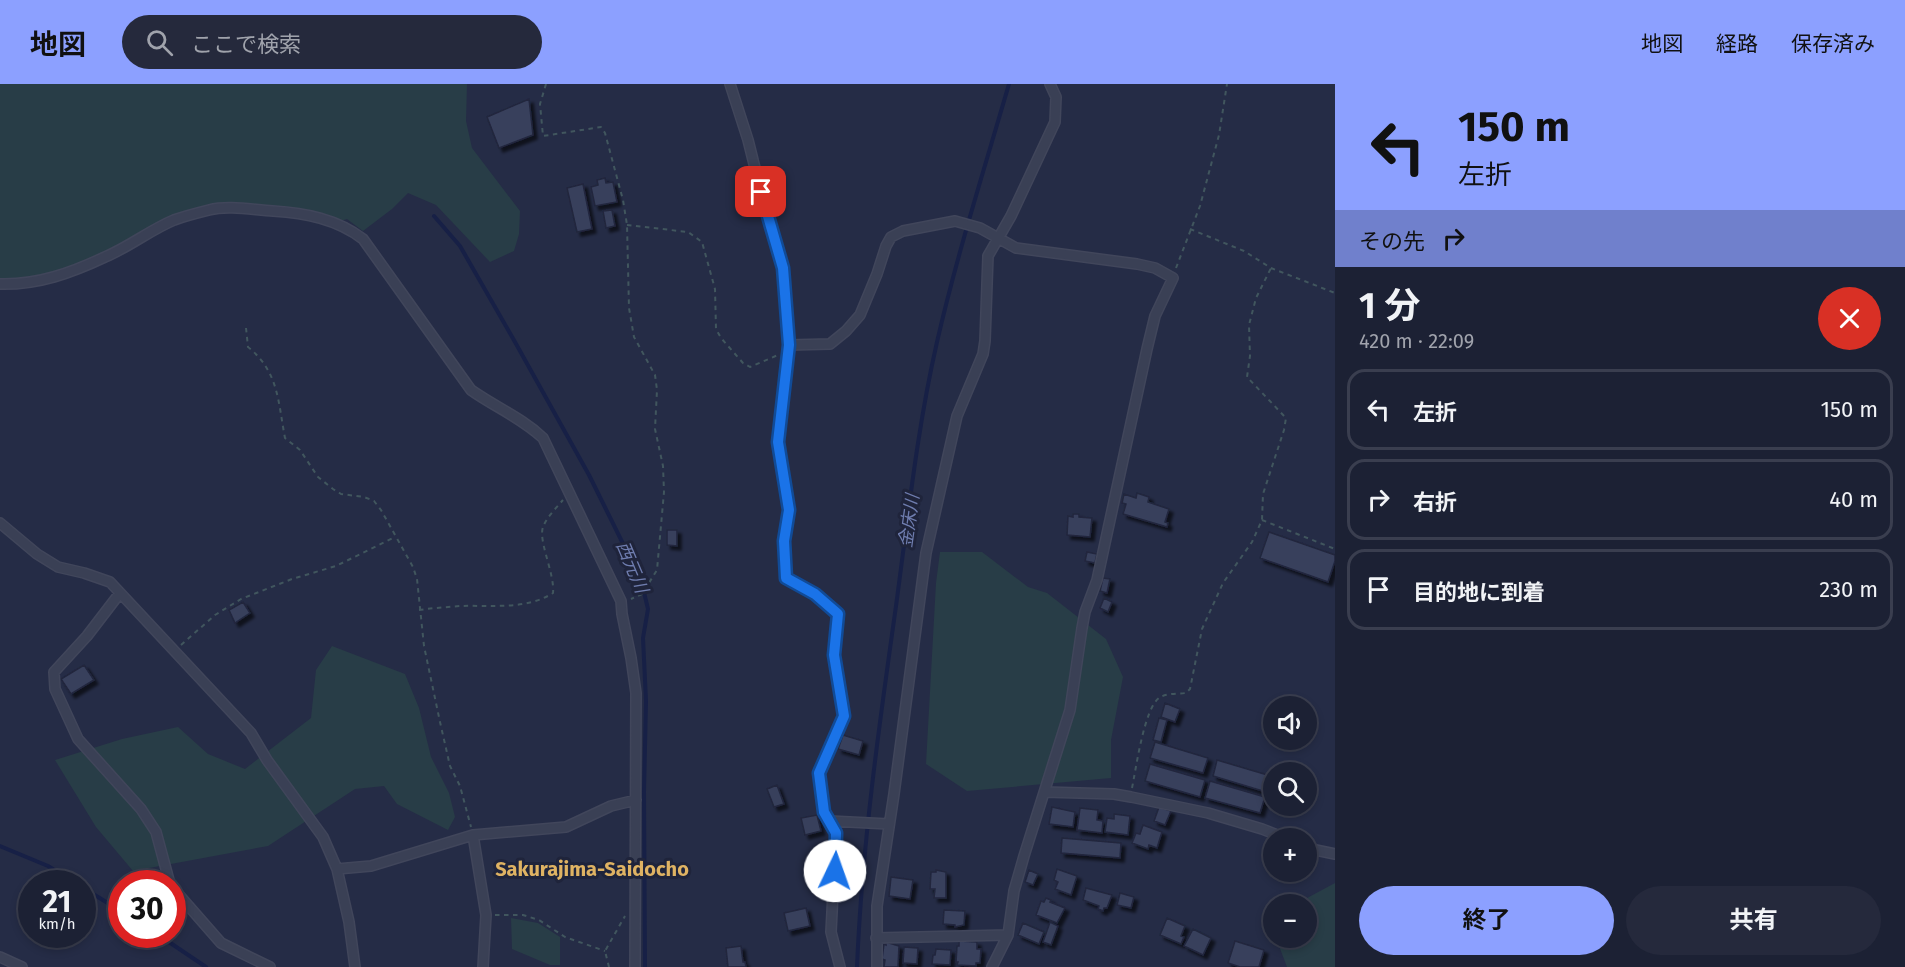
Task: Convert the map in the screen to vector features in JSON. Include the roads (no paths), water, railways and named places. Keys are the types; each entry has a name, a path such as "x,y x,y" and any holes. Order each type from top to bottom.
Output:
{"street":[{"path":"730,84 783,268 789,347 778,442 789,510 784,541 786,578 815,594 838,614 834,655 844,716 819,773 823,806 836,833 831,932 840,967"},
{"path":"877,967 877,906 884,823 926,553 957,416 983,354 987,264 990,250 1011,216 1055,122 1056,97 1050,84"},
{"path":"0,284 19,285 51,279 106,257 173,220 212,209 286,212 328,220 349,228 363,239 471,390 529,424 543,438 621,601 636,693 635,967"},
{"path":"789,347 830,344 846,331 860,315 891,237 903,231 955,221 980,228 1016,248 1137,264 1155,268 1173,278 1155,316 1147,349 1100,569 1082,628 1070,710 1014,891 1008,935 992,967"},
{"path":"0,524 37,554 58,567 110,582 251,733 267,760 323,837 337,869 349,922 355,967"},
{"path":"120,593 87,636 54,672 55,688 78,738 141,809 156,832 165,870"},
{"path":"1045,792 1114,794 1208,813 1263,829"},
{"path":"337,869 371,866 473,835 566,827 611,807 636,800"},
{"path":"830,821 884,823"},
{"path":"473,835 486,915 483,967"},
{"path":"1317,850 1335,854"},
{"path":"186,902 221,943 270,967"},
{"path":"876,938 1008,935"},
{"path":"0,957 22,967"}],"waterway":[{"name":"金床川","path":"857,967 872,786 924,408 953,277 1009,84"},
{"name":"西元川","path":"434,216 460,246 515,342 589,475 641,580 648,609 643,638 646,701 645,967"},
{"path":"0,846 54,870"},
{"path":"96,896 108,903"},
{"path":"178,948 206,967"}],"district":[{"name":"Sakurajima-Saidocho","path":"592,869"}]}
